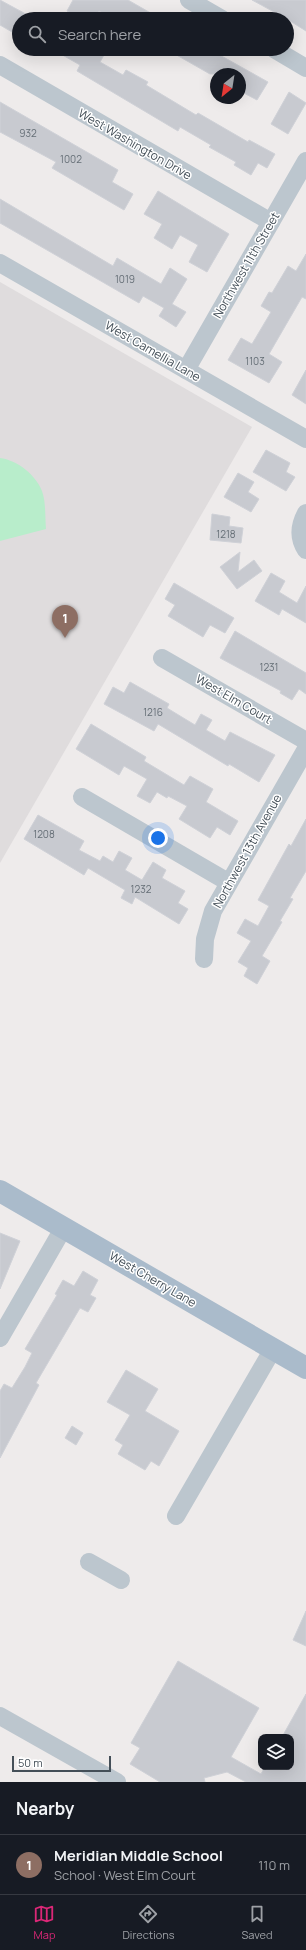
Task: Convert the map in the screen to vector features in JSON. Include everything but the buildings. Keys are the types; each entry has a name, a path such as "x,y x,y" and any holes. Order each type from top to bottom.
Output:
{"main road":[{"name":"West Cherry Lane","path":"0,1191 306,1368"}],"street":[{"path":"189,0 210,12"},
{"path":"286,56 306,68"},
{"name":"West Washington Drive","path":"0,65 271,222"},
{"name":"Northwest 11th Street","path":"186,370 306,161"},
{"name":"West Camellia Lane","path":"0,263 306,439"},
{"path":"303,545 300,528 306,513"},
{"name":"West Elm Court","path":"162,658 306,741"},
{"name":"Northwest 13th Avenue","path":"204,959 205,939 213,911 228,882 306,749"},
{"path":"82,797 228,882"},
{"path":"0,1338 64,1227"},
{"path":"176,1516 273,1349"},
{"path":"89,1562 121,1580"},
{"path":"0,1716 117,1782"}],"shaded area":[{"path":"0,282 252,427 0,863"}],"green space":[{"path":"0,458 13,462 25,469 31,474 39,485 44,500 46,529 0,541"}],"place":[{"name":"Meridian Middle School","path":"65,638"}]}
